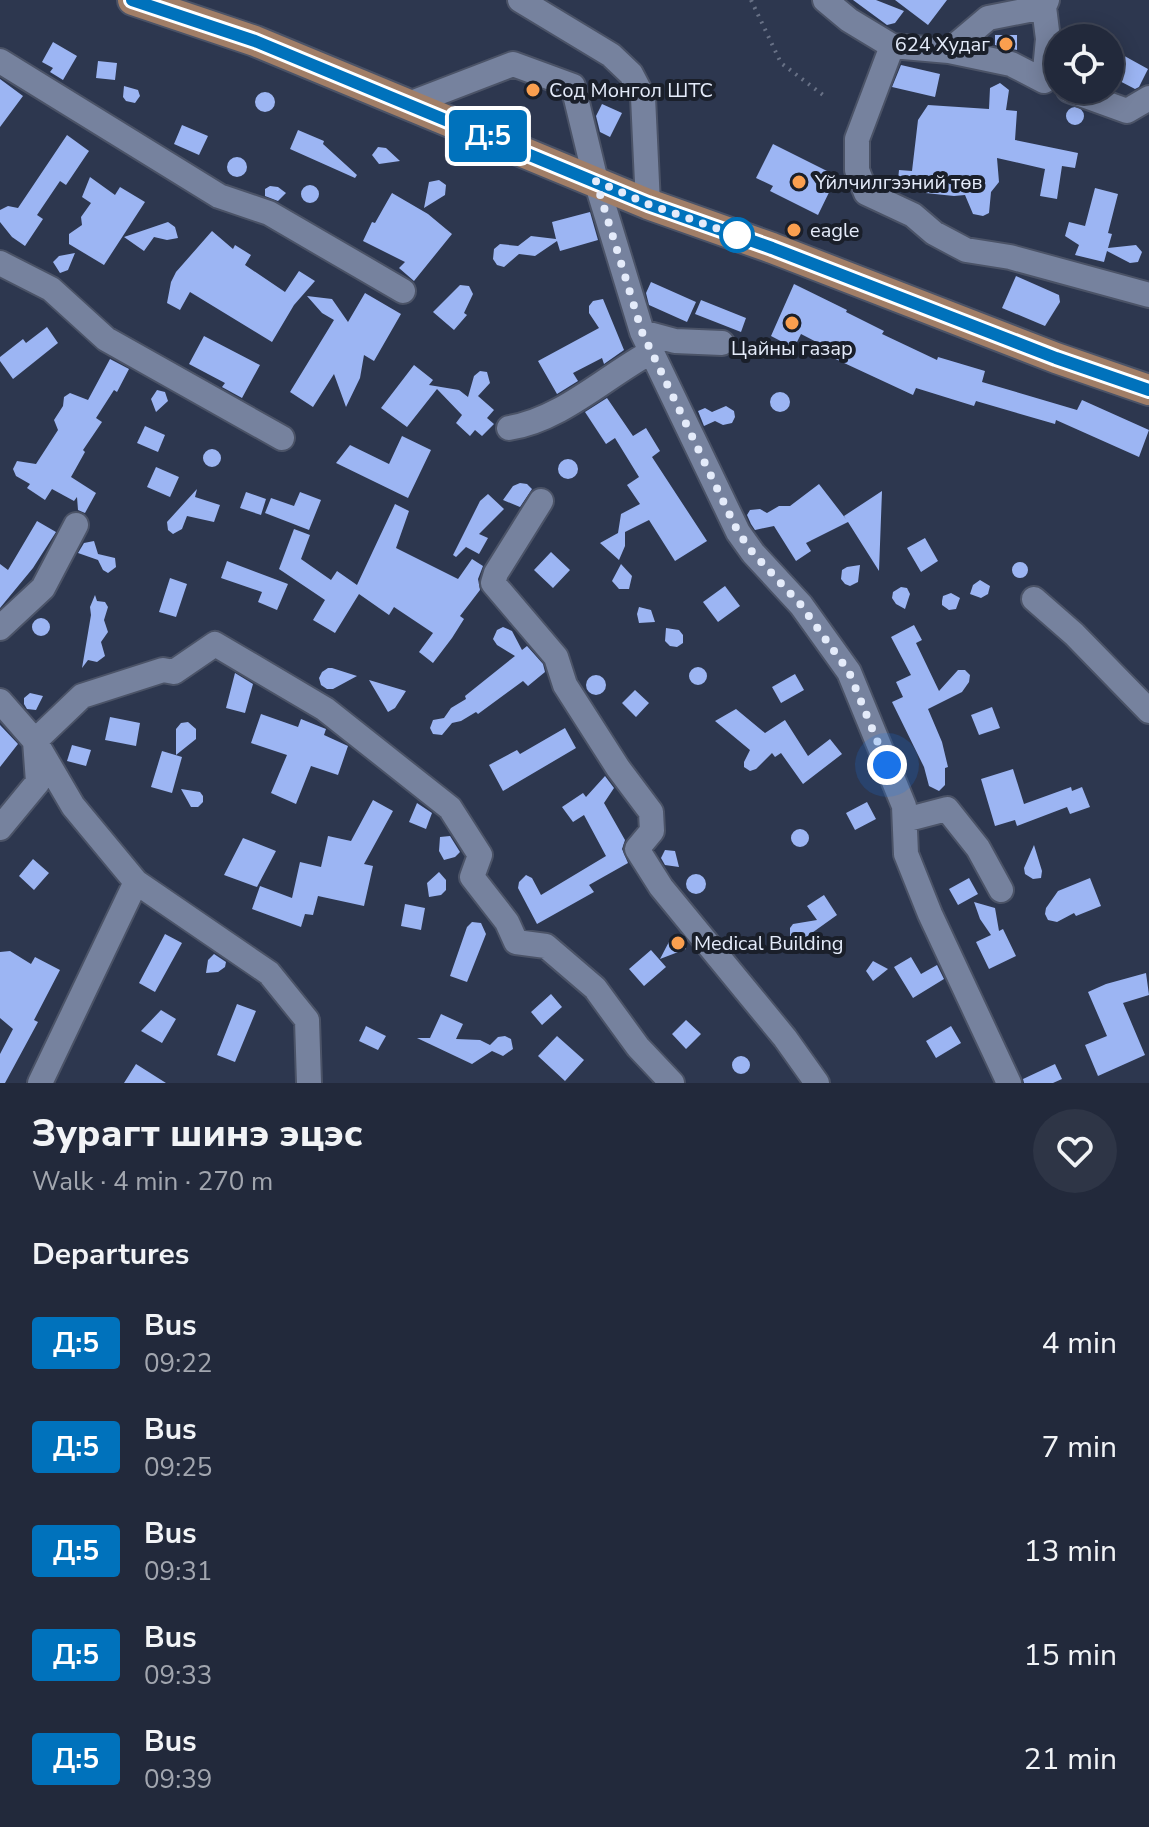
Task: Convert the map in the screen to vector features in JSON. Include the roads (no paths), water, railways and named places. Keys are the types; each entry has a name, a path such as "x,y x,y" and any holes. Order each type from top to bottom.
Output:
{"main road":[{"path":"133,0 255,41 648,204 772,248 1042,353 1149,390"}],"street":[{"path":"520,0 611,55 631,74 643,97 648,204"},
{"path":"825,0 849,20 892,46 949,51 1011,64 1044,80"},
{"path":"949,51 989,9 1045,4 1047,24"},
{"path":"892,46 857,139 857,170 866,193 913,215 934,233 966,250 1010,257 1149,295"},
{"path":"0,61 219,196 269,213 403,291"},
{"path":"409,104 513,64 573,86 596,181 647,342 738,532 801,605 849,672 904,806 906,854 942,941 1009,1083"},
{"path":"1108,104 1127,111 1149,98"},
{"path":"0,263 51,289 106,339 282,438"},
{"path":"509,428 529,425 552,414 647,342 722,343"},
{"path":"541,501 496,573 493,583 556,657 565,685 618,768 651,812 652,831 637,849 641,857 661,887 785,1038 817,1083"},
{"path":"0,628 43,588 76,525"},
{"path":"1034,599 1074,634 1149,711"},
{"path":"35,741 82,696 163,670 174,672 215,644 325,709 450,808 480,855 472,877 507,922 516,942 546,946 595,988 638,1047 672,1083"},
{"path":"0,701 35,741 73,806 136,882 269,973 307,1020 309,1083"},
{"path":"0,828 38,782 35,741"},
{"path":"905,820 947,809 978,848 1001,890"},
{"path":"40,1083 136,882"}],"place":[{"name":"624 Худаг","path":"1006,44"},
{"name":"Сод Монгол ШТС","path":"533,90"},
{"name":"Үйлчилгээний төв","path":"799,182"},
{"name":"eagle","path":"794,230"},
{"name":"Цайны газар","path":"792,323"},
{"name":"Medical Building","path":"678,943"}]}
